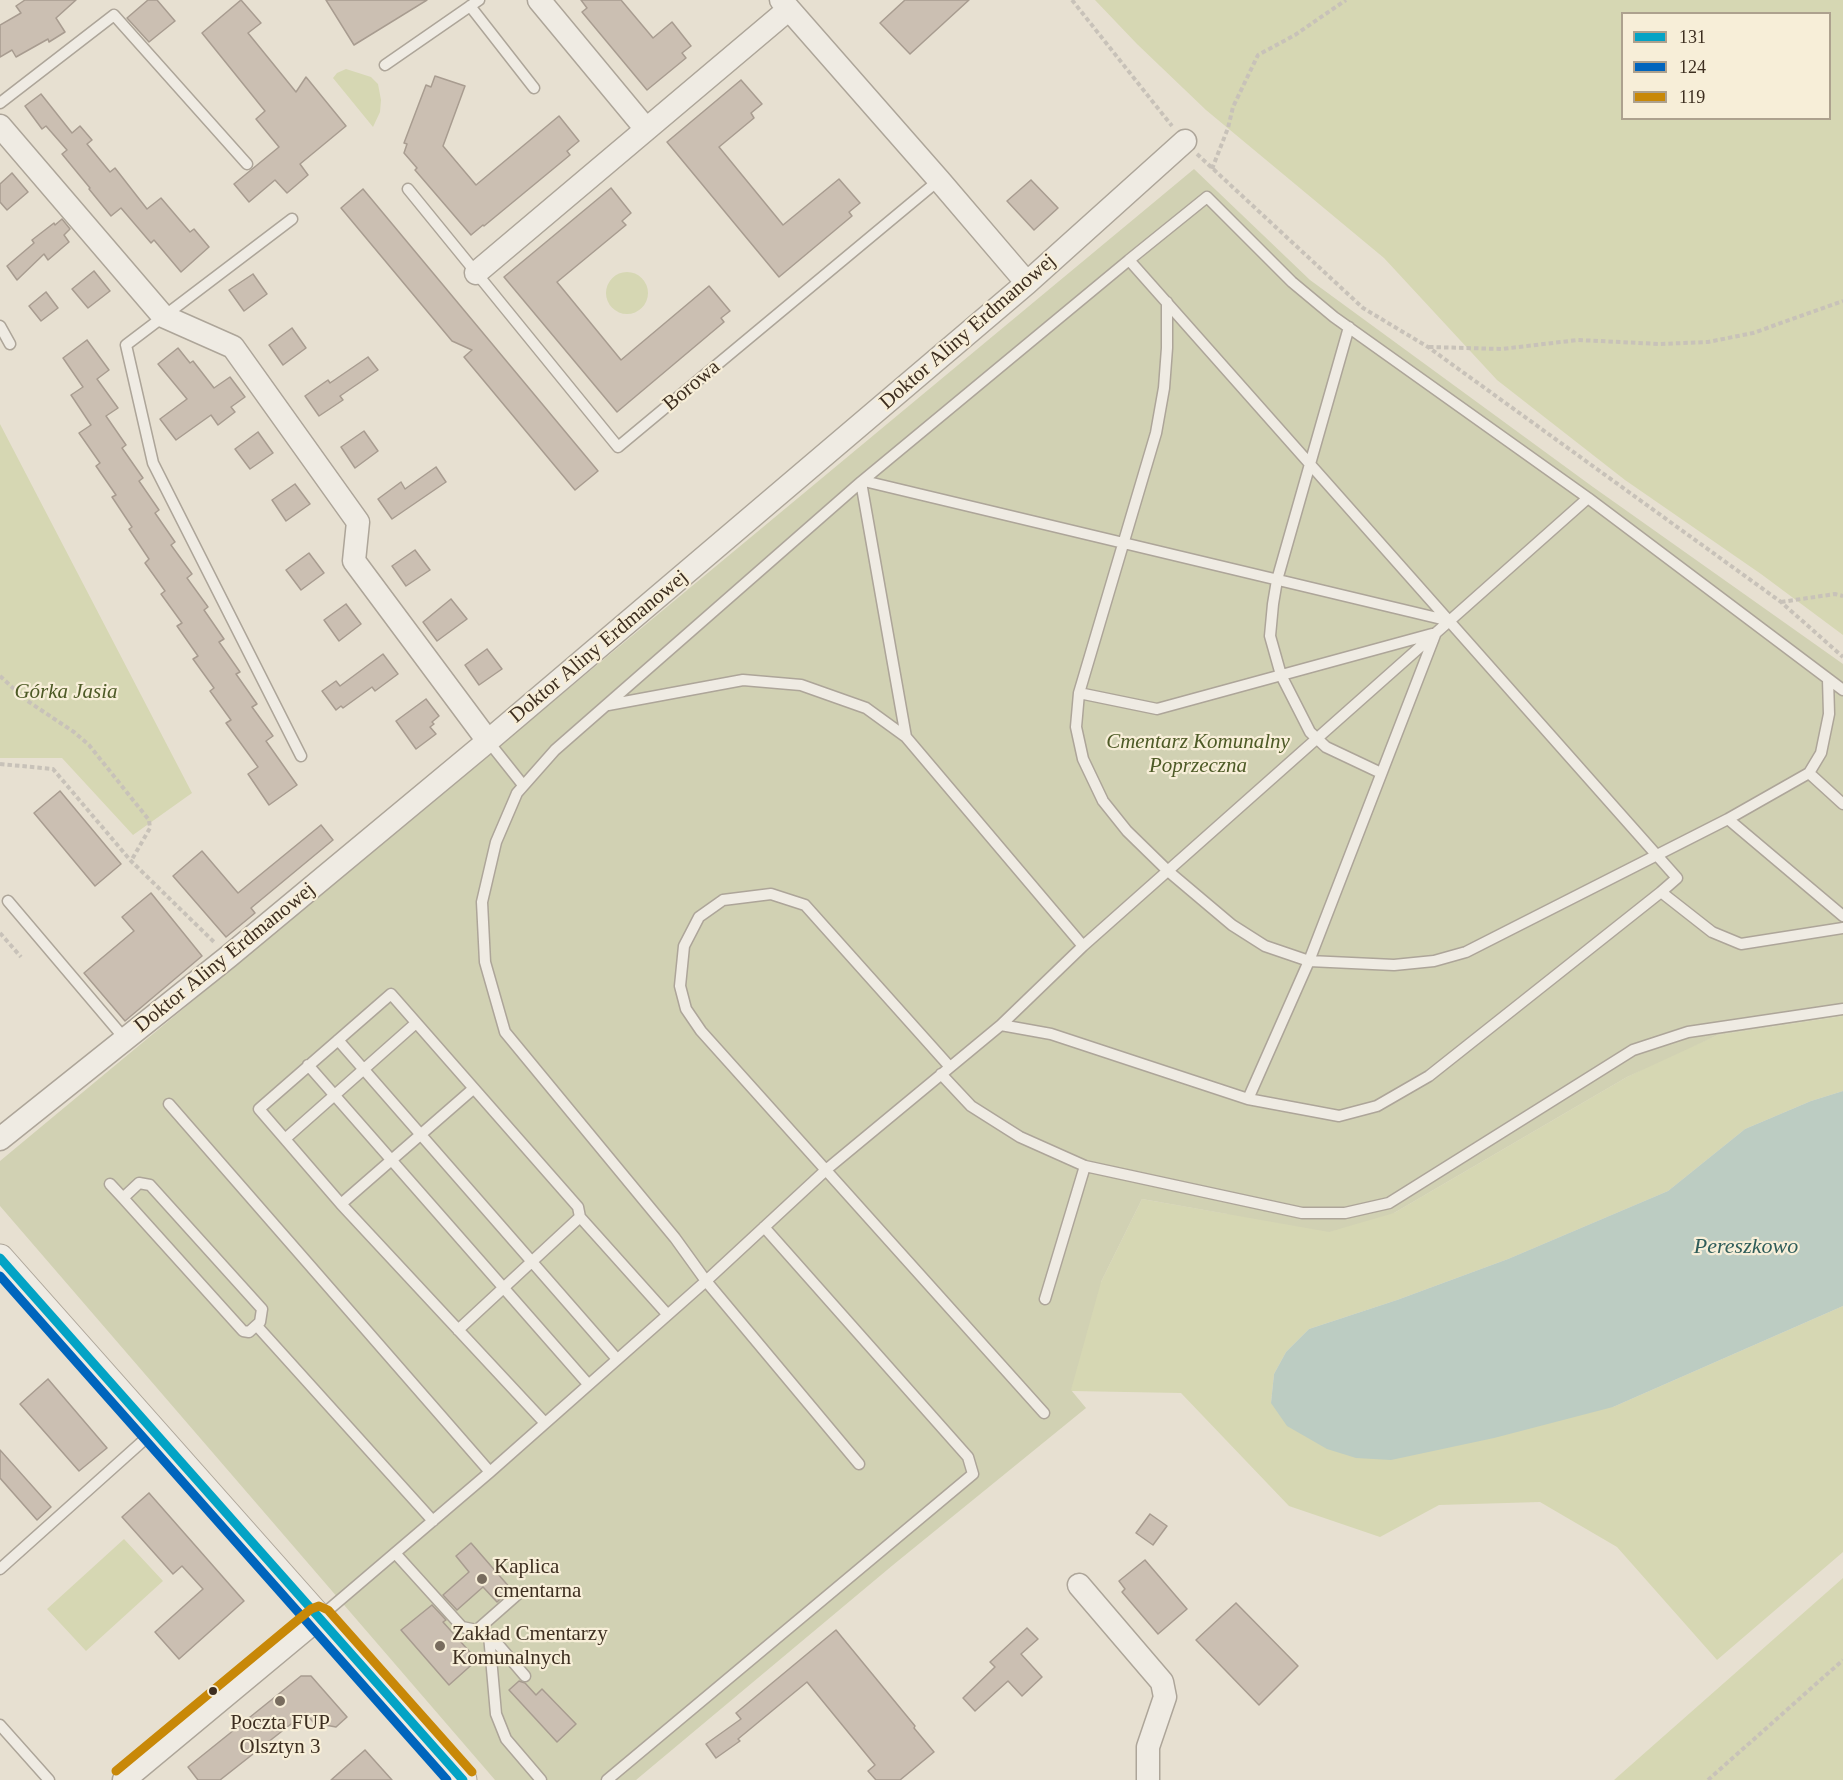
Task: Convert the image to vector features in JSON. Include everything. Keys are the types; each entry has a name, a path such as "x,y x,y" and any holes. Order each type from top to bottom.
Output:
{"street":[{"path":"539,0 646,129"},
{"path":"476,273 646,129 785,4 1027,283"},
{"path":"0,126 163,316 233,347 358,522 354,561 489,741"},
{"name":"Doktor Aliny Erdmanowej","path":"0,1139 228,957 489,741 1027,283 1185,141"},
{"path":"0,1258 463,1780"},
{"path":"1079,1585 1162,1682 1165,1697 1149,1747 1148,1780"},
{"path":"124,1780 319,1618"}],"lane":[{"path":"385,65 475,3 534,88"},
{"path":"0,103 114,15 247,164"},
{"name":"Borowa","path":"408,189 618,447 939,180"},
{"path":"859,1464 706,1281 675,1238 504,1032 485,962 482,902 496,842 517,793 555,750 862,482 1207,197 1292,282 1349,327 1588,498 1843,690"},
{"path":"292,219 126,345 153,463 301,756"},
{"path":"1001,1025 1051,1034 1248,1099 1339,1116 1377,1106 1429,1076 1677,878 1129,260"},
{"path":"1167,302 1164,388 1156,433 1079,693 1076,728 1083,759 1103,801 1127,831 1168,871 1232,925 1265,946 1309,962 1394,965 1434,961 1466,952 1728,819 1809,773 1821,753 1829,714 1828,678"},
{"path":"0,326 10,344"},
{"path":"1349,327 1277,580 1270,636 1281,675 1310,732 1326,747 1381,773"},
{"path":"862,482 1450,621"},
{"path":"862,482 906,737"},
{"path":"319,1618 490,1472 706,1281 827,1169 1001,1025 1083,946 1588,498"},
{"path":"1079,693 1157,709 1435,633"},
{"path":"1248,1099 1309,962 1435,633"},
{"path":"606,706 742,680 801,686 866,708 906,737 1083,946"},
{"path":"489,741 523,785"},
{"path":"1809,773 1843,804"},
{"path":"1728,819 1843,916"},
{"path":"1661,892 1712,932 1741,944 1843,928"},
{"path":"1044,1413 701,1031 686,1009 680,986 684,946 699,917 723,900 771,894 805,905 946,1070 971,1106 1020,1137 1085,1166 1302,1214 1345,1213 1389,1203 1633,1050 1688,1032 1843,1009"},
{"path":"8,901 125,1039"},
{"path":"545,1423 341,1204 259,1109 308,1065 391,994 578,1207 580,1218 667,1314"},
{"path":"285,1139 416,1023"},
{"path":"338,1040 617,1359"},
{"path":"308,1065 588,1384"},
{"path":"341,1204 473,1089"},
{"path":"169,1104 490,1472"},
{"path":"1045,1299 1085,1166"},
{"path":"110,1184 243,1331 249,1332 257,1326 262,1309 150,1185 139,1184 123,1198"},
{"path":"458,1330 580,1218"},
{"path":"607,1780 973,1474 968,1457 764,1227"},
{"path":"257,1326 433,1521"},
{"path":"0,1569 154,1431"},
{"path":"395,1553 462,1627 486,1630 519,1593"},
{"path":"486,1630 525,1676"},
{"path":"486,1630 496,1714 506,1739 541,1780"},
{"path":"0,1725 49,1780"}],"path":[{"path":"1072,0 1185,141 1212,170 1363,308 1428,347 1780,602 1843,657"},
{"path":"1212,170 1228,128 1233,107 1258,55 1296,35 1346,0"},
{"path":"1428,347 1502,349 1578,340 1660,344 1708,342 1753,333 1843,301"},
{"path":"1780,602 1834,594 1843,596"},
{"path":"0,676 26,700 72,730 89,745 149,820 150,828 131,861"},
{"path":"0,764 54,769 131,861 228,957"},
{"path":"0,933 21,957"},
{"path":"1708,1780 1843,1660"}],"green space":[{"path":"1095,0 1843,0 1843,635 1761,574 1625,480 1497,380 1384,258 1206,110"},
{"path":"346,69 371,77 378,84 381,100 380,112 373,127 333,78 337,73"},
{"name":"Cmentarz Komunalny Poprzeczna","path":"1194,169 1310,280 1593,487 1843,664 1843,1016 1718,1035 1627,1077 1394,1213 1329,1232 1142,1199 1101,1282 1071,1390 1086,1408 893,1565 636,1780 495,1780 0,1206 0,1161"},
{"path":"627,272 635,273 642,278 647,285 647,301 642,308 635,313 627,314 619,313 612,308 607,301 606,293 607,285 612,278 619,273"},
{"name":"Górka Jasia","path":"0,424 192,793 133,835 62,758 0,758"},
{"path":"1843,1016 1843,1091 1811,1101 1745,1129 1668,1191 1508,1259 1397,1300 1309,1329 1286,1352 1274,1374 1271,1403 1613,1407 1843,1306 1843,1552 1717,1660 1617,1547 1540,1502 1439,1505 1380,1537 1289,1506 1181,1393 1071,1391 964,1298 1101,1282 1142,1199 1228,1214 1394,1213 1627,1077 1667,1057 1718,1035"},
{"path":"124,1539 163,1581 86,1651 47,1609"},
{"path":"1843,1578 1843,1780 1614,1780"}],"water":[{"name":"Pereszkowo","path":"1843,1091 1843,1306 1613,1407 1494,1438 1391,1460 1356,1458 1327,1449 1287,1426 1271,1403 1274,1374 1286,1352 1309,1329 1397,1300 1508,1259 1668,1191 1745,1129 1811,1101"}],"building":[{"path":"25,0 76,0 56,18 65,32 16,57 12,50 0,57 0,25 21,13 16,6"},
{"path":"148,0 157,0 175,21 149,42 127,18"},
{"path":"241,0 261,23 248,33 296,92 306,77 346,126 300,164 308,175 287,193 275,180 249,202 234,184 279,147 256,119 265,111 202,33"},
{"path":"326,0 427,0 354,45"},
{"path":"581,0 621,0 653,38 672,22 691,46 682,53 686,58 647,90 582,12 587,8"},
{"path":"905,0 969,0 910,54 880,23"},
{"path":"435,76 465,86 443,146 476,185 559,116 579,141 567,151 570,155 471,235 415,170 417,168 404,153 407,144 404,143 426,85 431,87"},
{"path":"741,80 762,104 751,113 754,118 719,147 783,225 839,179 860,203 849,212 852,216 779,277 667,142"},
{"path":"41,94 72,133 80,126 92,140 87,144 110,172 115,168 147,209 161,198 190,232 194,229 209,247 181,272 154,240 151,243 121,208 111,216 62,154 67,150 46,126 42,129 25,106"},
{"path":"12,173 28,192 7,210 0,202 0,184"},
{"path":"1031,180 1058,208 1034,230 1007,201"},
{"path":"611,188 631,213 622,221 626,225 557,282 621,360 709,286 730,311 721,318 724,322 617,412 504,277"},
{"path":"363,189 598,471 575,490 464,357 472,350 452,341 341,208"},
{"path":"62,219 70,229 64,235 69,242 48,260 44,254 17,280 7,266 34,243 32,240"},
{"path":"94,271 110,291 88,308 72,289"},
{"path":"253,274 267,294 244,311 229,290"},
{"path":"46,292 58,308 41,321 29,306"},
{"path":"292,328 306,348 283,365 269,345"},
{"path":"87,340 109,370 97,379 118,408 106,416 126,445 122,448 143,478 139,481 159,510 155,513 175,542 171,545 192,574 187,578 208,607 204,610 224,639 219,642 240,672 236,674 257,704 252,707 273,736 266,741 297,785 269,805 248,774 258,767 226,723 231,720 210,691 214,688 193,659 198,656 177,626 182,623 161,594 165,591 145,563 149,559 129,529 132,527 112,497 116,495 96,466 100,463 79,433 91,425 71,395 83,387 63,358"},
{"path":"178,348 190,363 193,361 214,388 230,377 245,397 231,407 235,412 218,425 211,415 176,440 160,419 187,399 158,364"},
{"path":"368,357 378,370 340,396 343,400 319,416 305,396 328,380 330,383"},
{"path":"364,431 378,451 355,468 341,447"},
{"path":"258,432 273,453 250,469 235,449"},
{"path":"436,467 446,482 392,519 378,499 401,482 405,489"},
{"path":"295,484 310,504 286,521 272,500"},
{"path":"415,550 430,570 406,586 392,566"},
{"path":"309,553 324,573 301,590 286,570"},
{"path":"451,599 467,619 437,641 423,622"},
{"path":"346,604 361,624 339,641 324,620"},
{"path":"487,649 502,669 479,685 465,665"},
{"path":"383,654 398,674 375,691 372,687 343,708 341,706 336,710 322,691 336,681 340,686"},
{"path":"426,699 439,716 430,727 436,734 416,749 396,721"},
{"path":"60,791 121,864 95,886 34,813"},
{"path":"321,825 333,840 251,908 255,913 226,937 173,876 202,851 238,893"},
{"path":"151,893 202,956 125,1021 84,973 134,931 122,917"},
{"path":"48,1379 107,1448 79,1471 20,1404"},
{"path":"0,1450 51,1507 37,1520 0,1478"},
{"path":"149,1493 244,1601 179,1659 155,1632 203,1589 182,1566 173,1574 122,1517"},
{"path":"1150,1514 1167,1526 1153,1545 1136,1533"},
{"name":"Kaplica cmentarna","path":"471,1543 511,1589 497,1602 483,1587 457,1610 443,1595 469,1572 456,1556"},
{"path":"1145,1560 1187,1609 1158,1634 1122,1592 1125,1589 1119,1581"},
{"path":"1236,1603 1298,1666 1259,1705 1196,1640"},
{"name":"Zakład Cmentarzy Komunalnych","path":"432,1605 446,1620 443,1622 477,1660 449,1685 401,1630"},
{"path":"1027,1628 1038,1639 1021,1654 1042,1677 1022,1696 1008,1681 975,1711 963,1698 995,1667 990,1662"},
{"path":"836,1630 934,1752 900,1780 876,1780 868,1771 875,1765 807,1682 738,1739 740,1741 716,1758 706,1744 741,1719 736,1713"},
{"path":"301,1676 311,1676 347,1717 336,1727 314,1723 305,1713 220,1780 198,1780 188,1767"},
{"path":"519,1681 525,1683 536,1695 542,1689 576,1724 557,1742 509,1690"},
{"path":"365,1750 392,1780 331,1780"}],"transit line":[{"name":"131","path":"0,1258 463,1780"},
{"name":"124","path":"0,1276 447,1780"},
{"name":"119","path":"116,1771 311,1609 319,1606 328,1610 472,1772"}],"place":[{"name":"Kaplica cmentarna","path":"482,1579"},
{"name":"Zakład Cmentarzy Komunalnych","path":"440,1646"},
{"name":"Poczta FUP Olsztyn 3","path":"280,1701"}]}
